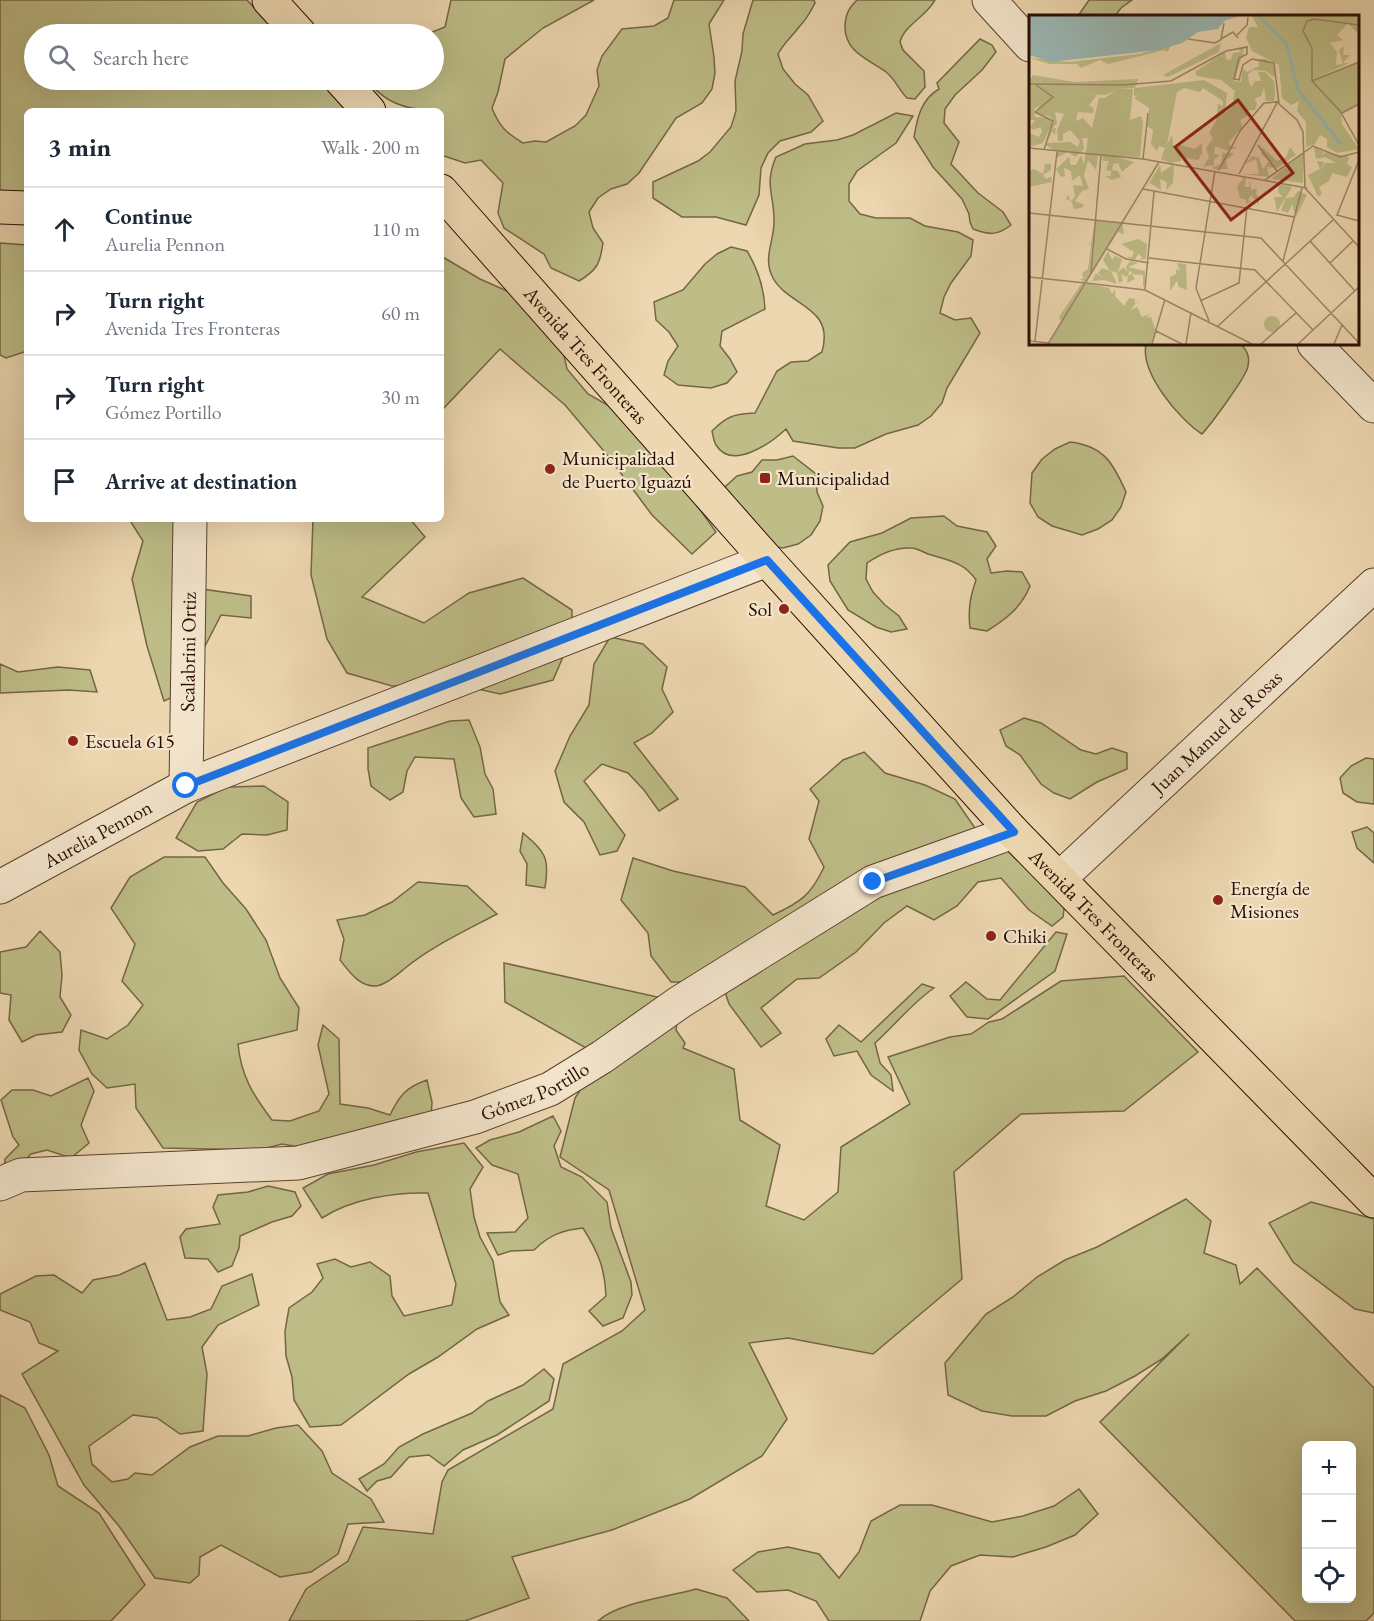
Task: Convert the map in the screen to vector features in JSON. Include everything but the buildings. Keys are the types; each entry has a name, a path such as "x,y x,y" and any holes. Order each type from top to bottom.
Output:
{"main road":[{"path":"269,0 291,24"},
{"path":"349,90 366,108"},
{"name":"Avenida Tres Fronteras","path":"444,197 453,216 1014,832 1374,1201"},
{"path":"0,207 24,208"}],"street":[{"path":"1005,6 1029,43"},
{"path":"1315,345 1374,406"},
{"name":"Scalabrini Ortiz","path":"186,786 190,522"},
{"name":"Aurelia Pennon","path":"0,887 186,786 767,560"},
{"name":"Juan Manuel de Rosas","path":"1060,878 1374,585"},
{"name":"Gómez Portillo","path":"0,1184 21,1176 298,1163 475,1118 550,1089 602,1057 680,1002 873,882 1014,832"}],"shaded area":[{"path":"0,0 247,0 269,24 24,24 24,90 329,90 343,108 24,108 24,196 0,196"},
{"path":"451,0 594,0 543,28 505,59 492,108 497,120 512,136 523,143 546,142 575,126 586,115 599,86 597,70 602,56 622,29 654,26 668,18 674,0 724,0 709,24 715,73 712,89 702,103 676,118 639,173 627,184 611,189 598,198 589,212 593,228 603,243 601,256 594,270 579,281 551,268 544,254 504,228 498,213 503,183 481,160 465,163 444,156 444,108 411,108 396,103 376,90 444,90 445,27"},
{"path":"753,0 814,0 815,3 806,18 778,54 783,69 808,95 823,121 811,132 780,141 768,153 761,168 759,195 746,225 716,217 682,217 653,198 653,182 698,161 710,152 731,127 736,111 735,81 742,51 743,34"},
{"path":"857,0 935,0 906,31 900,42 903,50 924,71 925,87 915,99 907,98 886,72 858,54 848,42 846,17"},
{"path":"1089,0 1132,0 1116,15 1079,15"},
{"path":"980,39 992,45 996,52 982,70 955,95 945,109 944,123 959,142 951,164 978,193 1003,212 1011,225 993,233 973,229 962,199 933,167 914,137 924,104 939,89 937,83"},
{"path":"896,113 913,116 896,143 857,171 849,184 849,201 860,214 876,218 910,218 925,226 958,232 973,240 971,256 951,283 940,313 955,320 971,318 980,333 947,388 942,403 931,416 918,425 886,434 855,448 838,448 793,441 786,429 751,452 732,455 723,452 715,444 712,431 731,417 755,413 777,371 791,362 808,361 822,352 824,337 822,325 816,316 780,288 770,271 769,256 774,211 770,182 776,157 805,144 837,140 853,135"},
{"path":"0,243 24,245 24,352 6,358 0,355"},
{"path":"731,247 747,251 751,258 762,286 765,309 722,331 720,346 737,372 727,383 711,388 678,385 664,375 668,361 678,346 669,332 656,320 654,302 683,290 705,264 717,254"},
{"path":"444,258 480,279 525,299 556,320 567,369 588,394 627,416 655,447 716,532 692,554 652,515 608,456 565,405 500,349 444,408"},
{"path":"1146,345 1242,345 1249,359 1242,379 1202,434 1183,418 1163,394 1149,368"},
{"path":"1070,442 1091,447 1106,458 1112,464 1126,492 1121,507 1112,520 1082,535 1052,526 1038,517 1030,503 1032,473 1042,459 1055,449"},
{"path":"793,456 816,474 817,492 823,506 820,521 811,535 798,544 783,548 766,545 719,503 725,487 737,476 752,472 762,460 777,460"},
{"path":"944,516 957,526 987,532 996,546 987,559 991,573 1022,572 1030,586 1022,601 1012,612 987,631 970,628 970,604 976,580 966,569 955,563 911,548 888,552 867,563 866,579 873,592 899,616 907,629 891,632 876,627 848,610 830,581 828,565 850,542 882,533 911,518"},
{"path":"131,522 205,522 202,589 251,596 251,618 221,615 203,650 187,691 164,701 147,646 132,579 143,541"},
{"path":"313,522 412,522 425,537 362,597 424,623 469,593 523,578 572,610 572,636 553,680 500,694 451,683 392,686 347,673 327,639 311,575"},
{"path":"610,637 643,644 667,667 662,689 673,712 652,733 634,743 678,799 659,811 628,773 602,764 584,781 625,835 617,851 600,855 584,822 564,802 555,771 570,736 589,705 594,664"},
{"path":"0,664 18,672 58,667 90,670 97,692 69,690 0,693"},
{"path":"1024,718 1041,723 1081,750 1096,754 1112,748 1127,753 1127,769 1097,782 1070,799 1054,793 1041,784 1020,755 1006,746 1000,730"},
{"path":"469,720 480,747 485,774 493,789 496,814 474,817 461,798 454,759 415,757 407,771 403,792 390,800 371,786 368,748 450,721"},
{"path":"864,752 885,773 925,785 955,799 977,831 696,982 671,982 651,956 648,933 621,900 633,858 673,871 745,887 773,915 804,897 824,867 809,839 819,801 810,789 843,760"},
{"path":"1366,758 1374,759 1374,804 1357,802 1343,793 1340,778 1351,766"},
{"path":"264,786 288,802 287,830 267,835 242,834 223,849 198,851 176,838 197,802 227,787"},
{"path":"1367,827 1374,833 1374,863 1357,848 1352,832"},
{"path":"523,833 544,856 547,869 545,888 526,885 527,864 520,851"},
{"path":"1017,846 1066,893 1063,917 1052,926 1029,910 1001,878 978,882 957,906 934,920 907,906 884,923 856,952 819,978 797,979 761,1008 781,1033 761,1047 729,1004 723,986 874,892"},
{"path":"164,857 205,857 223,883 246,909 266,940 280,978 299,1008 297,1030 238,1044 242,1066 249,1085 272,1120 290,1121 319,1111 329,1094 318,1045 323,1025 339,1039 340,1104 368,1108 390,1115 404,1093 427,1080 432,1102 431,1118 316,1150 282,1144 259,1150 163,1148 136,1108 135,1084 107,1088 92,1074 79,1050 81,1030 107,1039 128,1025 143,1005 122,981 135,944 111,908 130,877"},
{"path":"418,882 467,886 497,914 437,946 387,982 376,986 364,984 355,978 340,960 344,939 337,920 365,915 392,902"},
{"path":"40,931 60,952 62,975 60,997 71,1015 62,1032 36,1035 22,1042 9,1020 11,995 0,993 0,952 26,947"},
{"path":"1056,932 1067,934 1055,971 988,1019 967,1017 950,996 966,982 987,999 1000,1000"},
{"path":"504,963 680,1002 676,1030 685,1043 683,1048 734,1069 740,1120 780,1145 766,1206 804,1220 838,1192 841,1147 910,1104 888,1057 950,1037 971,1034 989,1022 1002,1019 1061,981 1124,976 1198,1052 1124,1111 1021,1114 954,1172 962,1279 873,1354 788,1338 749,1343 787,1419 762,1456 690,1499 612,1530 512,1557 529,1598 465,1621 289,1621 306,1589 348,1561 363,1527 433,1534 442,1482 448,1470 553,1409 563,1364 622,1331 645,1310 609,1190 560,1157 575,1098 602,1057 505,1002"},
{"path":"922,984 934,988 875,1043 880,1063 891,1075 893,1091 871,1075 857,1051 834,1056 826,1039 839,1025 861,1042"},
{"path":"88,1078 94,1091 81,1125 89,1143 71,1158 47,1150 31,1154 18,1168 4,1173 5,1159 19,1145 13,1137 1,1100 12,1090 33,1090 51,1096"},
{"path":"553,1116 561,1131 554,1146 561,1167 582,1177 607,1202 611,1228 631,1282 632,1295 623,1318 603,1326 589,1311 606,1296 604,1277 597,1253 583,1228 557,1234 534,1250 511,1251 498,1255 487,1233 515,1232 528,1218 518,1174 492,1165 476,1148 490,1140 519,1132"},
{"path":"464,1143 483,1167 470,1189 474,1217 480,1237 493,1261 500,1302 509,1315 477,1329 438,1357 409,1374 341,1425 310,1427 294,1400 292,1377 286,1356 285,1331 289,1308 312,1292 323,1278 317,1264 335,1259 351,1267 370,1262 390,1276 392,1296 404,1316 452,1305 456,1284 428,1193 401,1194 359,1201 322,1218 303,1188 328,1174 374,1165 416,1152"},
{"path":"268,1186 295,1192 301,1206 292,1216 240,1236 239,1248 232,1266 218,1272 208,1259 185,1258 180,1237 186,1229 220,1224 213,1207 218,1195 248,1192"},
{"path":"1186,1199 1211,1221 1204,1253 1236,1265 1240,1284 1257,1268 1374,1388 1374,1613 1366,1621 1295,1621 1100,1422 1189,1334 1162,1359 1135,1376 1046,1416 1012,1416 982,1411 948,1395 945,1363 986,1314 1065,1260 1097,1247"},
{"path":"1311,1202 1374,1219 1374,1313 1355,1309 1293,1262 1269,1223"},
{"path":"145,1263 167,1320 190,1317 211,1309 222,1286 252,1274 259,1305 218,1325 202,1347 207,1374 203,1431 180,1434 157,1418 133,1415 89,1446 92,1464 112,1482 128,1479 135,1473 152,1475 190,1447 218,1436 248,1436 298,1425 322,1451 332,1473 371,1499 384,1522 348,1524 338,1554 311,1572 280,1577 221,1545 200,1557 199,1575 190,1583 155,1578 119,1526 84,1485 22,1374 58,1351 39,1343 30,1322 0,1310 0,1294 36,1276 54,1275 82,1293 93,1280 119,1275"},
{"path":"544,1369 554,1379 549,1401 497,1435 463,1450 444,1466 429,1455 409,1457 391,1477 377,1481 367,1491 359,1479 384,1464 399,1447 472,1413 488,1401 523,1385"},
{"path":"0,1395 25,1408 49,1455 58,1486 99,1513 145,1585 111,1621 0,1621"},
{"path":"1079,1489 1098,1514 1075,1535 1013,1557 980,1555 951,1566 930,1591 920,1621 829,1621 816,1601 788,1590 757,1592 733,1570 758,1552 788,1547 819,1554 839,1578 859,1552 871,1521 900,1505 932,1505 992,1522 1023,1516 1054,1506"},
{"path":"696,1589 727,1598 749,1621 598,1621 618,1609"}],"place":[{"name":"Municipalidad de Puerto Iguazú","path":"550,469"},
{"name":"Municipalidad","path":"765,478"},
{"name":"Sol","path":"784,609"},
{"name":"Escuela 615","path":"73,741"},
{"name":"Energía de Misiones","path":"1218,900"},
{"name":"Chiki","path":"991,936"}],"route":[{"path":"186,786 767,560 1014,832 873,882"}]}
